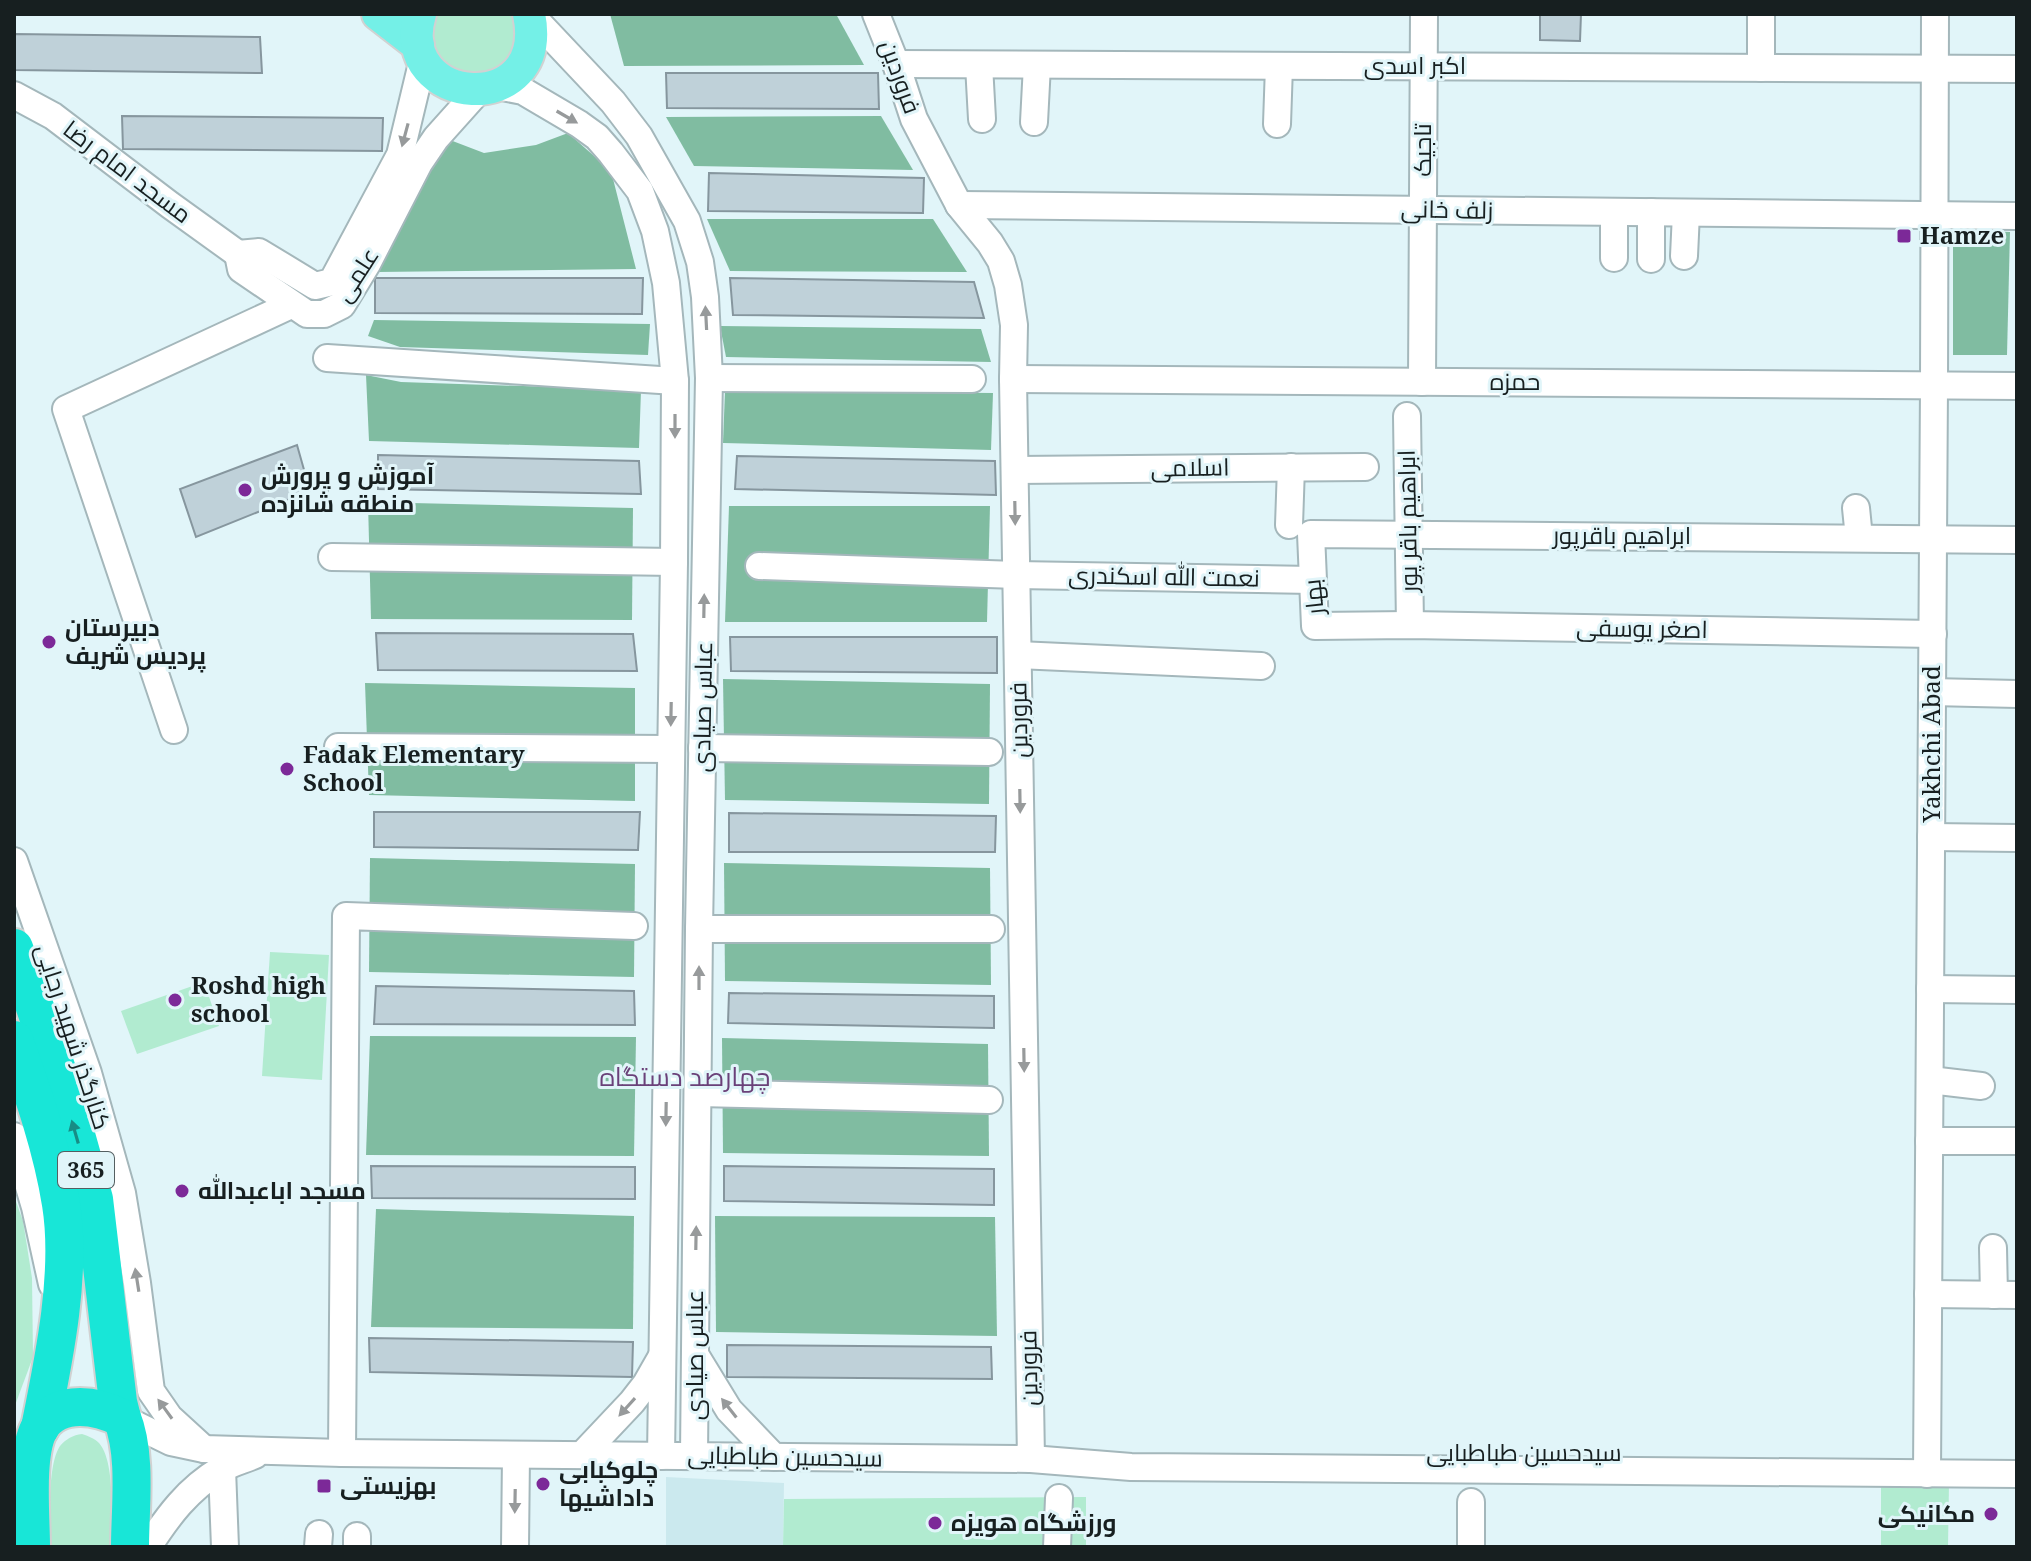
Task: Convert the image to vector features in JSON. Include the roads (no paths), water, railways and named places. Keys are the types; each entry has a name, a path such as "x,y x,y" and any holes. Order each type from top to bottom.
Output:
{"highway":[{"name":"365","path":"14,948 61,1081 94,1199 129,1355 118,1402 130,1454 130,1547"},
{"name":"365","path":"14,1040 48,1145 61,1205 64,1246 63,1291 32,1463 31,1547"},
{"path":"54,1352 60,1385 67,1394 80,1396 92,1393 101,1386 129,1355"},
{"path":"40,1428 54,1413 73,1407 95,1408 122,1418"}],"main road":[{"path":"378,14 420,39 431,70 441,80 466,90 488,88 512,77 530,48 530,14"}],"street":[{"name":"عباس صیادی","path":"530,14 613,102 639,136 687,221 700,262 705,297 709,378 694,1456"},
{"name":"فروردین","path":"876,14 914,119 959,205 1001,261 1014,325 1031,1459"},
{"name":"تاجیک","path":"1422,382 1424,14"},
{"path":"1761,14 1761,68"},
{"name":"Yakhchi Abad","path":"1927,1465 1935,14"},
{"name":"علمی","path":"238,254 259,252 315,286 332,282 400,155 420,39"},
{"name":"اکبر اسدی","path":"896,64 2017,69"},
{"path":"979,65 982,119"},
{"path":"1034,122 1037,65"},
{"path":"1277,124 1279,66"},
{"name":"علمی","path":"174,730 66,409 299,310 324,314 342,305 367,264 419,163 436,138 488,88"},
{"name":"عباس صیادی","path":"488,88 523,91 597,137 640,191 655,231 666,283 675,381 661,1456"},
{"name":"مسجد امام رضا","path":"14,95 53,116 238,254"},
{"name":"زلف خانی","path":"959,205 2017,216"},
{"path":"1614,212 1614,258"},
{"path":"1651,212 1651,259"},
{"path":"1684,256 1686,213"},
{"path":"238,254 241,269 299,310 315,286"},
{"path":"327,358 675,381"},
{"path":"709,378 972,379"},
{"name":"حمزه","path":"1013,379 2017,386"},
{"name":"ابراهیم باقر پور","path":"1407,416 1410,625"},
{"name":"بهار","path":"1291,467 1300,530 1312,580 1315,626 1352,626"},
{"name":"اسلامی","path":"1015,470 1365,467"},
{"path":"1856,508 1859,538"},
{"name":"ابراهیم باقرپور","path":"1300,530 1409,534 2017,540"},
{"path":"332,557 674,562"},
{"name":"نعمت الله اسکندری","path":"759,566 1016,575 1312,580"},
{"name":"اصغر یوسفی","path":"1352,626 1933,634"},
{"path":"1018,655 1261,666"},
{"path":"1932,692 2017,694"},
{"path":"338,747 670,749"},
{"path":"702,748 989,752"},
{"path":"1931,837 2017,838"},
{"name":"کنارگذر شهید رجایی","path":"14,861 88,1073 122,1193 137,1283 129,1355 169,1417 213,1459"},
{"path":"342,1453 346,916 634,926"},
{"path":"699,929 991,929"},
{"path":"1930,989 2017,990"},
{"path":"1930,1080 1981,1086"},
{"path":"698,1093 989,1100"},
{"path":"14,1136 52,1279 54,1352"},
{"path":"1929,1141 2017,1141"},
{"path":"1928,1294 2005,1295 1993,1248"},
{"path":"694,1352 729,1410 774,1457"},
{"path":"582,1455 646,1384 664,1353"},
{"path":"122,1418 213,1459"},
{"name":"سیدحسین طباطبایی","path":"213,1459 265,1451 1031,1459 1089,1451 1132,1459 1927,1465 2017,1474"},
{"path":"515,1547 516,1455"},
{"name":"سیدحسین طباطبایی","path":"1927,1465 2017,1457"},
{"path":"148,1547 213,1459"},
{"path":"213,1459 225,1547"},
{"path":"1057,1547 1059,1498"},
{"path":"1471,1502 1471,1547"}],"place":[{"name":"Hamze","path":"1904,236"},
{"name":"آموزش و پرورش منطقه شانزده","path":"245,490"},
{"name":"دبیرستان پردیس شریف","path":"49,642"},
{"name":"Fadak Elementary School","path":"287,769"},
{"name":"Roshd high school","path":"175,1000"},
{"name":"مسجد اباعبدالله","path":"182,1191"},
{"name":"چلوکبابی داداشیها","path":"543,1484"},
{"name":"بهزیستی","path":"324,1486"},
{"name":"مکانیکی","path":"1991,1514"},
{"name":"ورزشگاه هویزه","path":"935,1523"}],"district":[{"name":"چهارصد دستگاه","path":"685,1077"}]}
